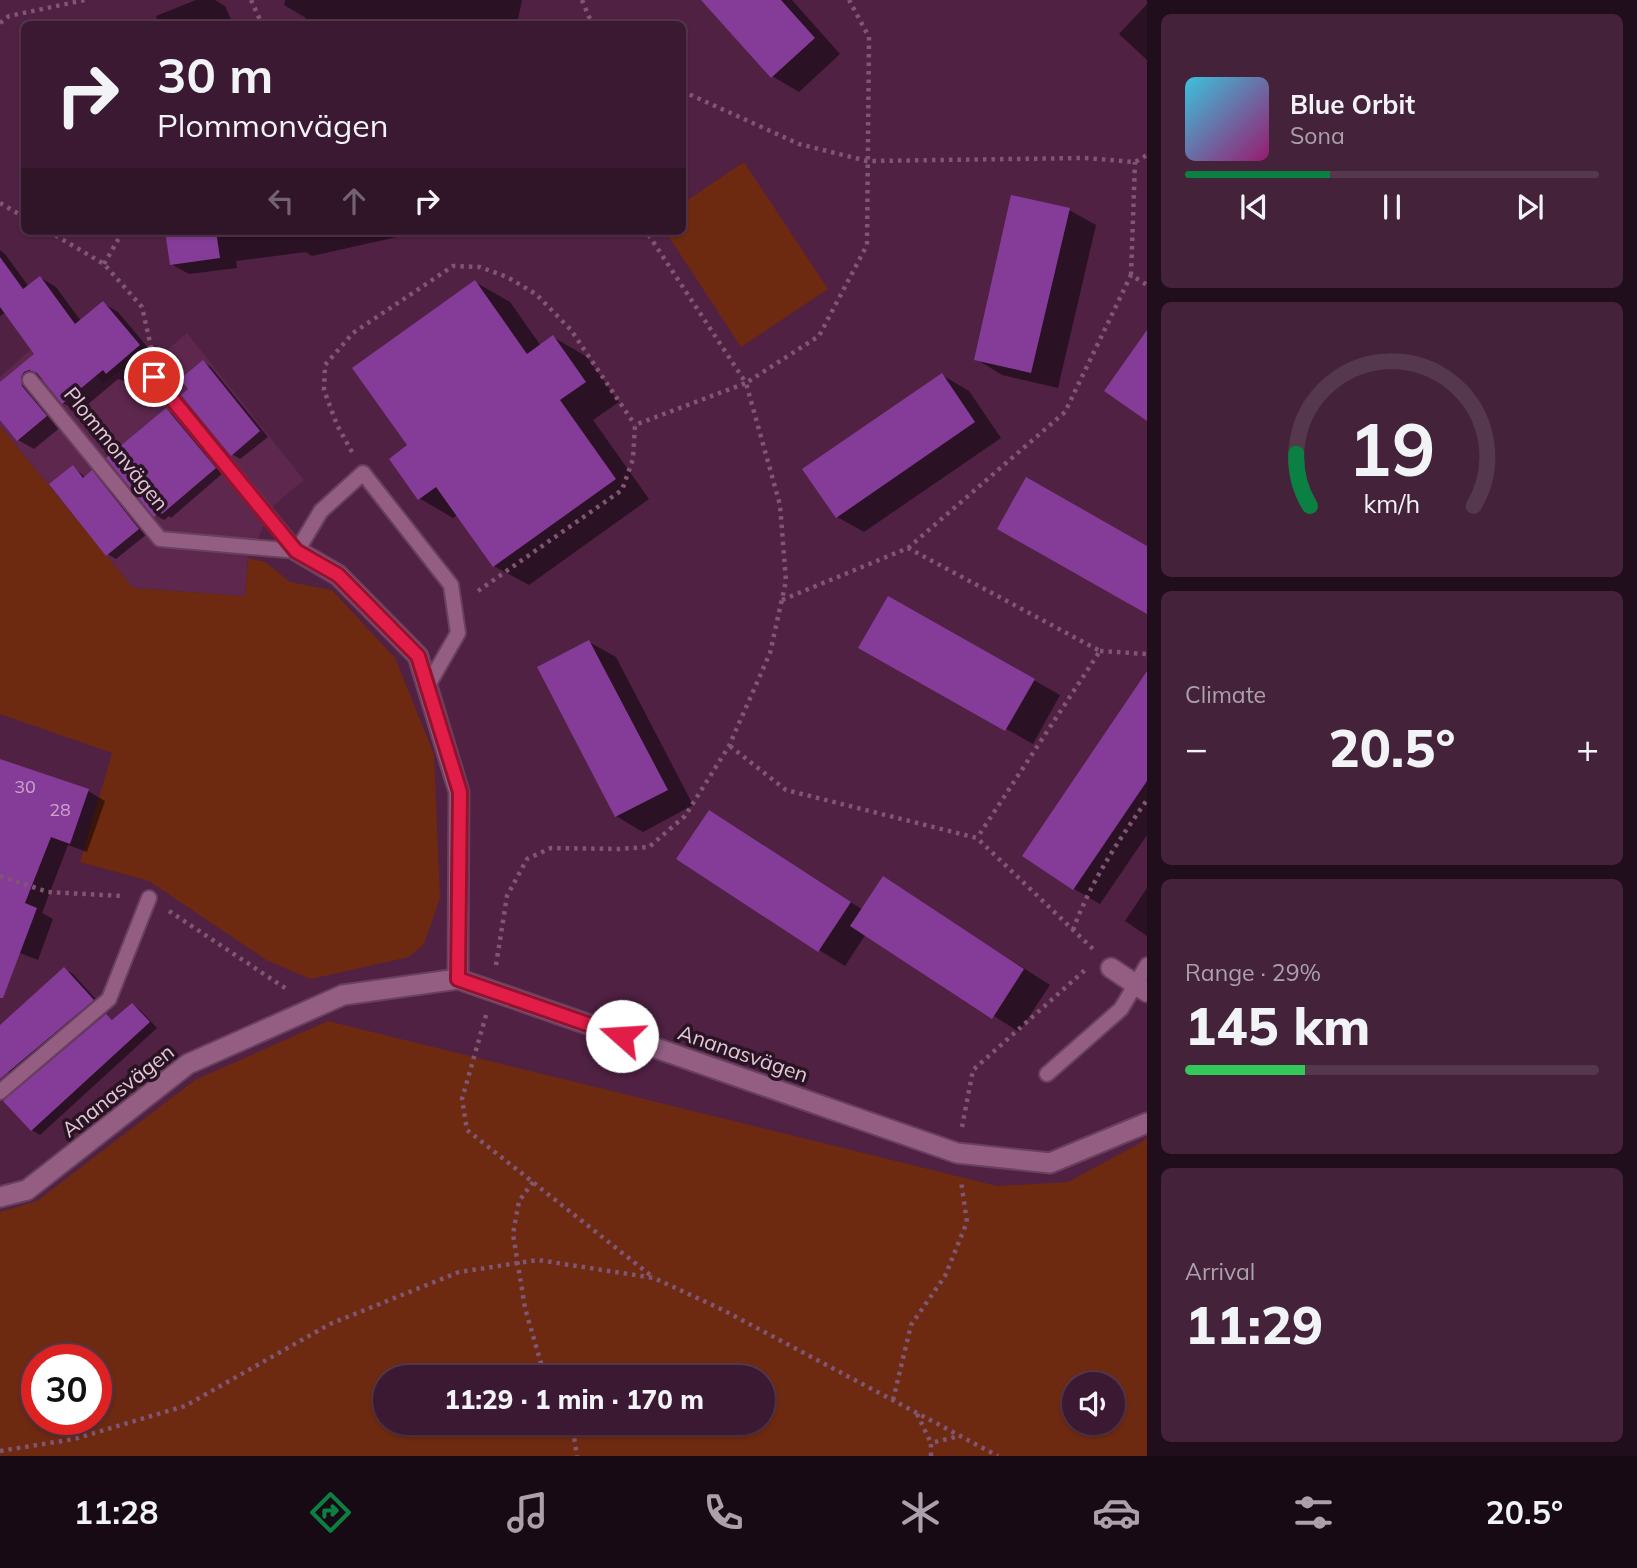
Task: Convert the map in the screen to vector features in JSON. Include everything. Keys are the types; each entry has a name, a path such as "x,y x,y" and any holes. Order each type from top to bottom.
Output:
{"street":[{"name":"Plommonvägen","path":"296,551 338,575 418,656 460,792 458,979"},
{"path":"1105,962 1141,988"},
{"name":"Ananasvägen","path":"0,1198 27,1190 188,1064 343,995 458,979 957,1153 1050,1163 1147,1123"}],"lane":[{"name":"Plommonvägen","path":"154,377 296,551"},
{"name":"Plommonvägen","path":"30,380 160,539 296,551"},
{"path":"296,551 321,511 363,473 451,586 458,633 427,687"},
{"path":"0,1093 109,999 149,898"},
{"path":"1046,1074 1121,1009 1141,988 1147,965"}],"path":[{"path":"0,23 9,16 85,0"},
{"path":"251,0 261,21"},
{"path":"582,0 591,21"},
{"path":"635,425 746,383 819,336 867,245 869,37 849,0"},
{"path":"686,92 799,144 867,161 1085,158 1135,162 1147,155"},
{"path":"782,600 908,548 1065,412 1131,275 1135,162"},
{"path":"0,203 21,215"},
{"path":"55,235 104,264 142,307 154,358 154,377"},
{"path":"104,264 121,235"},
{"path":"649,235 746,383 780,505 786,581 770,653 729,746 685,816 649,847 551,848 527,859 507,896 493,991 462,1099 467,1129 654,1278 723,1310 998,1456"},
{"path":"363,473 337,425 324,390 325,365 352,333 453,266 481,268 507,277 536,294 571,330 635,425 633,459 622,490 454,608"},
{"path":"1131,275 1147,285"},
{"path":"908,548 1100,651 1147,654"},
{"path":"976,838 1100,651"},
{"path":"729,746 786,790 976,838 1105,962"},
{"path":"1073,930 1100,870 1147,800"},
{"path":"892,1400 911,1325 945,1276 967,1222 957,1153 974,1070 1090,965"},
{"path":"533,1182 519,1201 513,1234 525,1308 542,1365"},
{"path":"0,1451 74,1439 185,1406 330,1324 459,1272 538,1260 654,1278"},
{"path":"917,1413 931,1443 931,1456"},
{"path":"574,1435 577,1456"},
{"path":"931,1443 960,1436"}],"shaded area":[{"path":"744,162 828,289 741,347 668,235 686,235 686,201"},
{"path":"54,328 103,384 121,370 168,349 187,333 304,480 274,505 248,558 245,596 133,588 0,426 0,377"},
{"path":"0,426 133,588 245,596 248,558 265,562 290,582 332,590 395,658 434,754 440,898 424,944 409,957 311,979 268,961 149,881 80,862 112,753 0,714"},
{"path":"328,1021 997,1186 1068,1182 1142,1142 1147,1136 1147,1456 0,1456 0,1212 37,1201 195,1080"}],"building":[{"path":"701,0 781,0 815,38 771,78"},
{"path":"1011,195 1070,208 1031,373 974,360"},
{"path":"166,235 217,235 220,258 170,265"},
{"path":"0,257 23,289 40,276 75,324 103,301 140,345 106,374 103,370 62,404 37,373 29,370 24,372 21,377 22,386 47,416 17,441 0,420 0,382 34,354 0,307"},
{"path":"475,280 527,354 553,335 586,382 560,400 616,479 493,567 436,487 418,500 389,459 407,445 352,368"},
{"path":"1147,330 1147,421 1104,391"},
{"path":"203,360 260,431 231,456 181,395 188,389 180,379"},
{"path":"942,373 975,422 836,518 802,469"},
{"path":"166,408 216,468 162,514 160,512 154,517 106,458"},
{"path":"73,465 83,478 92,470 139,529 106,556 49,484"},
{"path":"1026,477 1147,546 1147,614 997,529"},
{"path":"888,596 1035,679 1005,731 858,648"},
{"path":"589,640 668,790 615,817 537,667"},
{"path":"1147,671 1147,781 1073,890 1022,856"},
{"path":"0,759 89,789 70,844 51,837 25,903 37,908 3,998 0,998"},
{"path":"709,810 851,902 818,952 676,859"},
{"path":"883,876 1024,969 992,1019 850,926"},
{"path":"64,967 94,1000 0,1079 0,1025"},
{"path":"132,1003 150,1022 31,1131 3,1101 106,1014 112,1020"}],"route":[{"path":"154,377 296,551 338,575 418,656 460,792 458,979 622,1036"}]}
